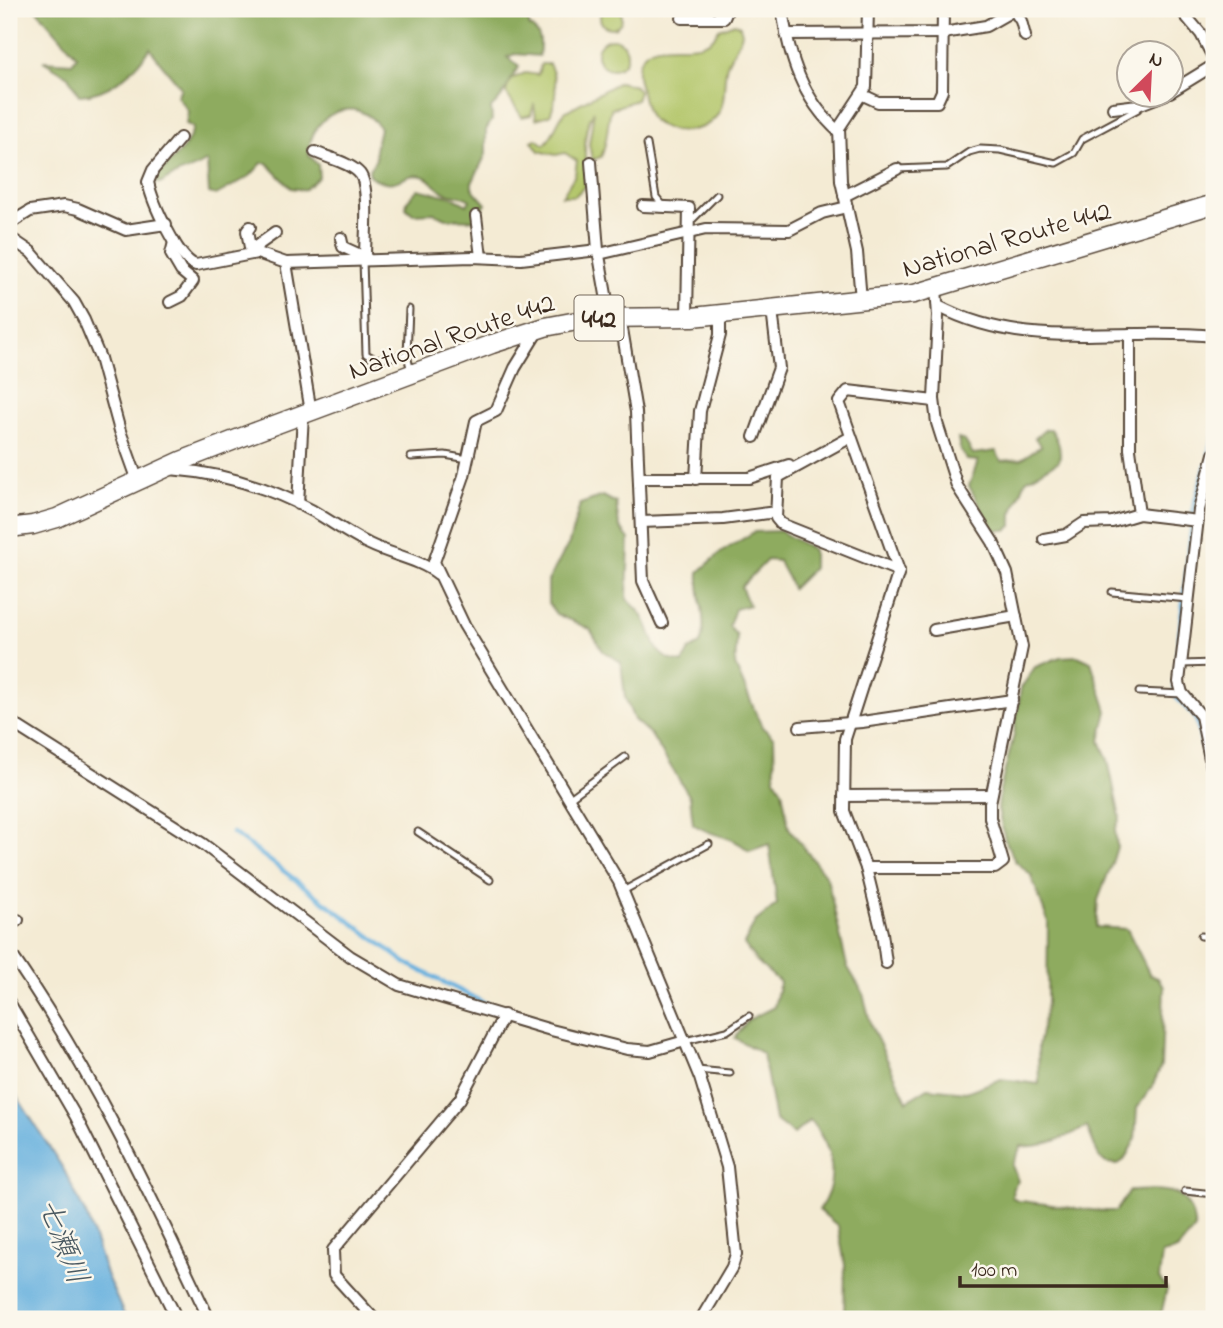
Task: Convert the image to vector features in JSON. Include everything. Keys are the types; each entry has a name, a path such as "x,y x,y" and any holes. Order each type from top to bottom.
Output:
{"highway":[{"name":"National Route 442","path":"9,528 33,525 57,517 164,469 307,413 539,329 615,317 720,315 914,294 937,297 1214,204"}],"street":[{"path":"682,18 724,18 728,9"},
{"path":"782,9 795,69 820,114 839,132"},
{"path":"861,300 857,252 845,201 839,132 844,117 863,95 867,83 868,9"},
{"path":"863,95 878,102 937,102 942,91 943,9"},
{"path":"1180,9 1201,34 1214,59"},
{"path":"786,34 943,33 986,26 1013,10 1021,10 1025,36"},
{"path":"1184,83 1214,65"},
{"path":"180,138 149,178 149,188 184,260 196,265 251,251 267,253 286,263 365,258 529,259 599,252 690,228 789,229 845,201 898,169"},
{"path":"315,152 360,174 365,192 365,258"},
{"path":"592,162 599,252 636,412 643,582 662,623"},
{"path":"9,224 39,208 68,206 126,230 166,224"},
{"path":"643,206 689,208 687,317"},
{"path":"476,216 481,257"},
{"path":"250,227 247,232 251,251"},
{"path":"251,251 275,233"},
{"path":"9,237 30,252 74,302 84,320 100,358 120,431 138,481"},
{"path":"341,238 343,247 365,258"},
{"path":"170,302 182,296 193,281 181,271 171,254 174,242"},
{"path":"286,263 307,413 298,504"},
{"path":"866,868 999,867 1003,857 990,818 990,795 1022,654 1004,564 962,496 949,466 934,401 937,297 990,328 1053,335 1214,336"},
{"path":"754,437 779,368 772,310"},
{"path":"696,479 700,411 720,335 720,315"},
{"path":"539,329 519,361 496,411 476,421 468,459 435,562 438,574 464,625 570,798 623,891 697,1070 725,1161 736,1254 732,1267 701,1319"},
{"path":"1130,334 1130,449 1139,514"},
{"path":"886,963 882,933 866,868 846,820 844,796 849,722 899,571 839,402 848,391 934,401"},
{"path":"851,437 776,480 776,512 781,524 899,571"},
{"path":"1214,454 1198,521 1179,682 1183,694 1202,717 1214,778"},
{"path":"640,478 750,478 792,464 797,466"},
{"path":"164,469 243,481 298,504 372,546 426,566 438,574"},
{"path":"641,522 723,519 776,512"},
{"path":"1044,539 1066,535 1084,523 1112,522 1139,514 1198,521"},
{"path":"934,630 1016,616"},
{"path":"800,727 1012,700"},
{"path":"9,721 203,844 349,956 406,988 579,1038 636,1050 657,1050 685,1041"},
{"path":"844,796 990,795"},
{"path":"9,951 61,1032 140,1175 209,1319"},
{"path":"9,1002 76,1117 177,1319"},
{"path":"374,1319 334,1275 333,1250 460,1099 504,1015"}],"lane":[{"path":"898,169 947,167 964,155 980,149 1000,150 1056,163 1074,153 1082,139 1135,108"},
{"path":"647,144 656,197 662,204 671,206"},
{"path":"690,228 716,195"},
{"path":"365,258 366,354 376,359 407,355"},
{"path":"409,309 407,355 412,374"},
{"path":"411,457 445,455 468,459"},
{"path":"1112,592 1188,599"},
{"path":"1181,664 1214,663"},
{"path":"1139,692 1183,694"},
{"path":"1202,717 1214,712"},
{"path":"570,798 625,757"},
{"path":"418,832 490,880"},
{"path":"623,891 709,844"},
{"path":"1201,936 1214,937"},
{"path":"685,1041 727,1031 749,1016"},
{"path":"697,1070 730,1073"},
{"path":"1185,1191 1214,1194"}],"green space":[{"path":"611,6 619,9 622,17 619,25 611,28 603,25 600,17 603,9"},
{"path":"36,9 201,9 233,16 234,9 529,9 529,26 538,35 540,47 539,56 515,54 507,57 519,67 491,108 492,120 486,130 486,154 472,183 472,188 486,204 474,220 449,219 434,213 413,214 406,208 407,201 418,189 452,197 467,205 470,200 444,192 422,176 409,176 387,182 370,176 369,170 376,159 375,150 380,128 370,117 359,111 335,113 316,129 309,155 318,165 319,177 304,190 291,188 267,163 262,163 250,176 216,195 209,193 207,161 162,183 155,183 161,171 185,146 193,127 186,124 188,111 177,96 181,88 150,48 137,65 120,80 100,91 79,95 68,76 43,61 72,63 77,56"},
{"path":"734,23 740,26 742,33 728,62 722,105 715,118 703,127 687,131 663,127 652,120 647,112 638,76 639,63 645,53 666,46 702,44 712,39 719,29"},
{"path":"612,39 622,44 627,54 622,64 612,69 602,64 597,54 602,44"},
{"path":"541,64 549,64 554,77 555,96 550,115 536,119 534,104 531,115 522,117 506,93 509,80 525,73 538,75"},
{"path":"619,82 635,86 639,92 636,100 611,109 601,157 592,160 589,144 594,111 587,128 585,186 575,196 562,196 575,175 577,161 565,153 556,155 539,151 532,141 536,139 544,145 566,111"},
{"path":"1046,429 1051,429 1057,441 1059,461 1026,480 1012,514 1012,526 1006,530 993,530 969,486 978,461 967,460 960,450 958,439 965,441 973,454 996,451 1001,461 1021,459 1041,446 1035,438"},
{"path":"603,496 616,503 619,526 629,539 627,599 642,615 659,652 683,663 689,650 700,644 702,636 699,572 720,553 754,532 780,531 813,550 813,568 792,589 779,561 767,560 741,587 749,605 735,609 729,626 737,636 735,665 762,727 774,738 775,779 782,790 789,828 827,878 847,966 863,993 871,1026 907,1101 928,1088 966,1092 1001,1079 1039,1084 1038,1046 1047,1003 1048,922 1031,875 1015,861 1005,840 998,809 1000,790 1014,735 1021,688 1035,667 1060,657 1078,656 1091,662 1107,711 1100,741 1108,760 1120,818 1115,830 1117,847 1098,900 1096,927 1127,929 1150,975 1158,978 1164,987 1161,1066 1153,1085 1137,1108 1135,1140 1124,1160 1118,1164 1106,1163 1099,1157 1087,1127 1047,1143 1021,1146 1012,1165 1018,1181 1013,1188 1012,1197 1017,1201 1116,1211 1130,1191 1165,1191 1182,1197 1188,1204 1195,1229 1177,1250 1162,1254 1159,1279 1167,1289 1160,1319 844,1319 845,1265 838,1226 819,1210 826,1199 831,1175 831,1164 824,1141 810,1120 794,1134 775,1120 763,1054 735,1038 748,1020 774,1007 780,982 757,962 744,944 755,922 777,904 769,844 749,851 735,841 693,824 690,797 651,735 634,720 625,697 621,662 603,651 590,629 556,614 548,603 548,581 569,543 580,504"}],"water":[{"name":"七瀬川","path":"9,1084 64,1170 87,1217 106,1274 126,1319 9,1319"}],"waterway":[{"path":"1209,454 1214,437"},
{"path":"1206,465 1194,505 1174,684 1177,698 1196,718 1214,798"},
{"path":"233,833 406,963 496,1009"}]}
